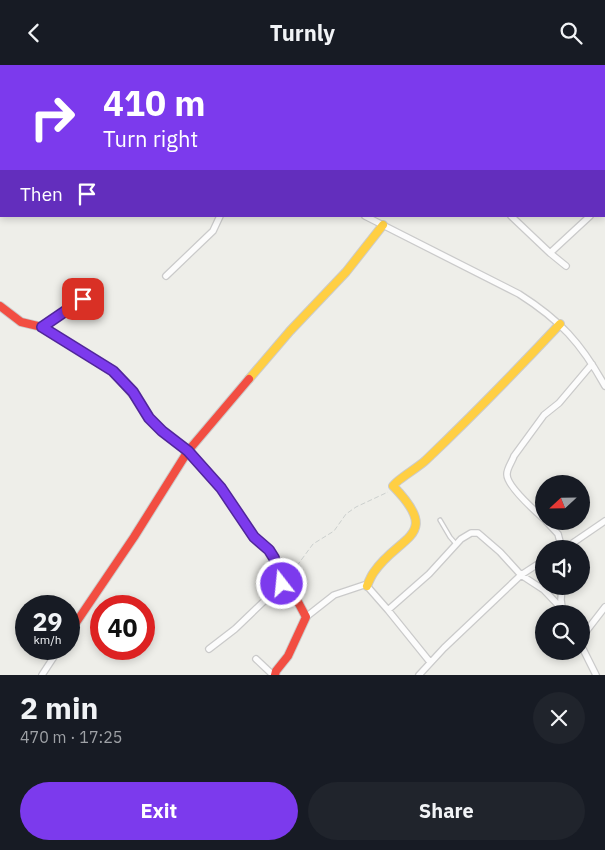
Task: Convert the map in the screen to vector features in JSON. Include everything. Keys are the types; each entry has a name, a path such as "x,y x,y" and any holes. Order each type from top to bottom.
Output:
{"street":[{"path":"166,276 213,231 220,217"},
{"path":"367,217 537,305 571,335 605,386"},
{"path":"512,217 566,266"},
{"path":"550,253 589,217"},
{"path":"80,617 134,537 188,451 290,331 346,272 383,225"},
{"path":"42,327 83,299 100,292"},
{"path":"0,306 21,322 42,327 113,371 133,392 149,418 162,431 188,451 221,488 254,537 269,550 274,558 285,591 301,607 306,617"},
{"path":"367,586 371,576 407,541 415,526 417,516 393,486 394,482 412,473 456,433 560,324"},
{"path":"535,510 510,484 507,471 513,462 514,456 544,415 559,403 592,364"},
{"path":"581,540 605,521"},
{"path":"388,610 430,574 467,534 474,532 478,533 500,551 521,575 544,590 557,605"},
{"path":"419,675 430,662 521,575 535,566"},
{"path":"209,649 234,629 282,584"},
{"path":"256,659 274,675 288,656 306,617 334,595 360,585 367,586 430,662"},
{"path":"590,626 605,607"},
{"path":"42,675 51,660"},
{"path":"588,660 596,675"}],"lane":[{"path":"440,520 450,537 457,544"}],"path":[{"path":"282,584 299,565 313,544 334,531 346,514 395,488"}],"traffic: slow":[{"path":"249,379 290,331 346,272 383,225"},
{"path":"367,586 374,572 412,534 416,526 415,516 408,503 393,486 423,463 560,324"},
{"path":"136,398 149,418 161,431 188,451 221,488 253,537 270,551"}],"traffic: jam":[{"path":"0,306 21,322 42,327 113,371 136,398"},
{"path":"80,617 134,537 188,451 249,379"},
{"path":"270,551 284,588 298,602 306,617 288,656 275,675"}],"route":[{"path":"83,299 42,327 113,371 133,392 149,418 162,431 188,451 221,488 254,537 269,550 274,558 282,584"}]}
